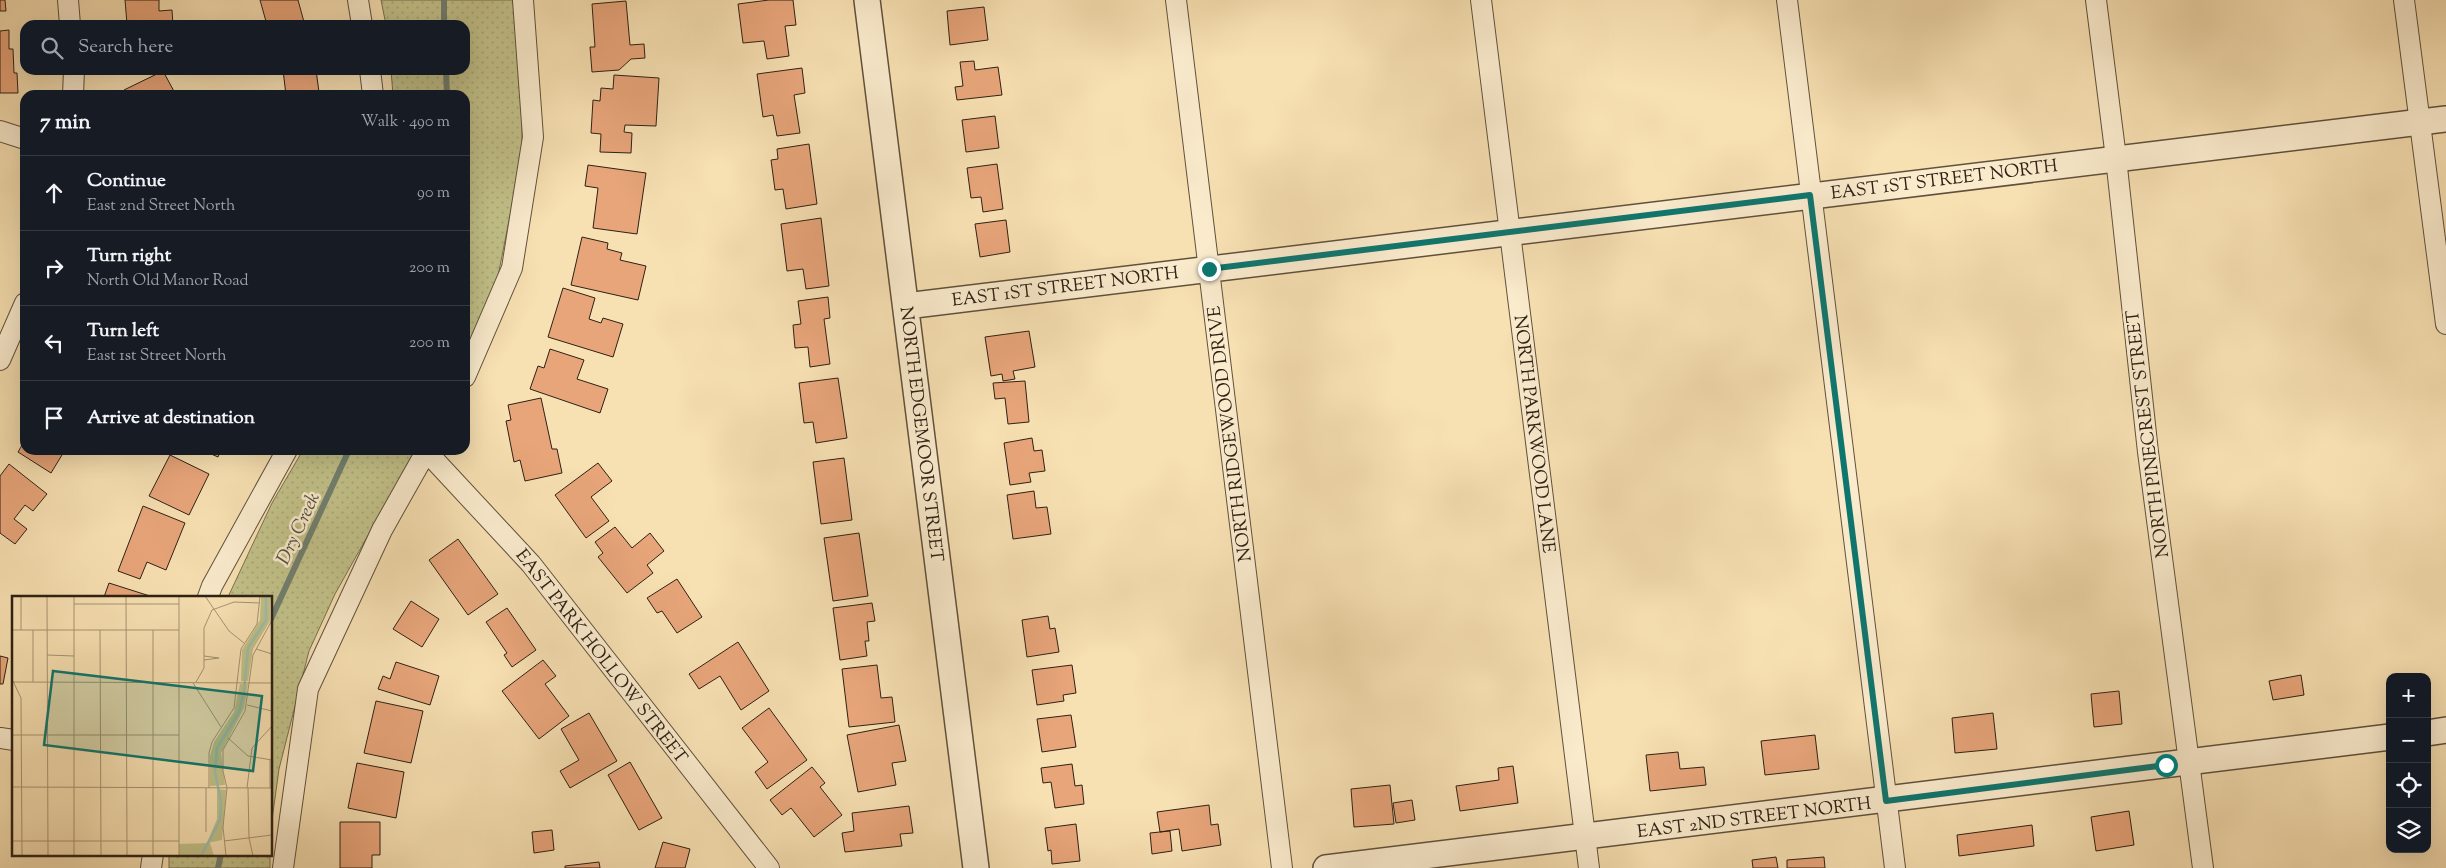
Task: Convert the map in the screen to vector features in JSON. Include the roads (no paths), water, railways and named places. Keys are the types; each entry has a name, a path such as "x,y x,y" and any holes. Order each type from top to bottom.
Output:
{"street":[{"path":"68,0 70,20"},
{"path":"358,0 361,20"},
{"path":"470,365 512,268 533,137 522,0"},
{"name":"NORTH EDGEMOOR STREET","path":"867,0 976,868"},
{"name":"NORTH RIDGEWOOD DRIVE","path":"1176,0 1282,868"},
{"name":"NORTH PARKWOOD LANE","path":"1481,0 1589,868"},
{"path":"1786,0 1895,868"},
{"name":"NORTH PINECREST STREET","path":"2096,0 2116,158 2148,452 2203,868"},
{"path":"2404,0 2446,324"},
{"path":"73,90 74,75"},
{"path":"371,75 372,90"},
{"name":"EAST 1ST STREET NORTH","path":"906,306 2446,119"},
{"path":"0,131 20,137"},
{"path":"0,360 20,314"},
{"path":"208,596 212,586 284,455"},
{"path":"284,868 308,689 382,530 424,455"},
{"name":"EAST PARK HOLLOW STREET","path":"432,455 531,564 769,868"},
{"path":"2431,732 2446,730"},
{"name":"EAST 2ND STREET NORTH","path":"1326,868 1586,838 2386,738"}],"waterway":[{"name":"Dry Creek","path":"444,0 444,20"},
{"name":"Dry Creek","path":"446,75 447,90"},
{"name":"Dry Creek","path":"272,617 347,455"},
{"name":"Dry Creek","path":"218,868 221,856"}]}
